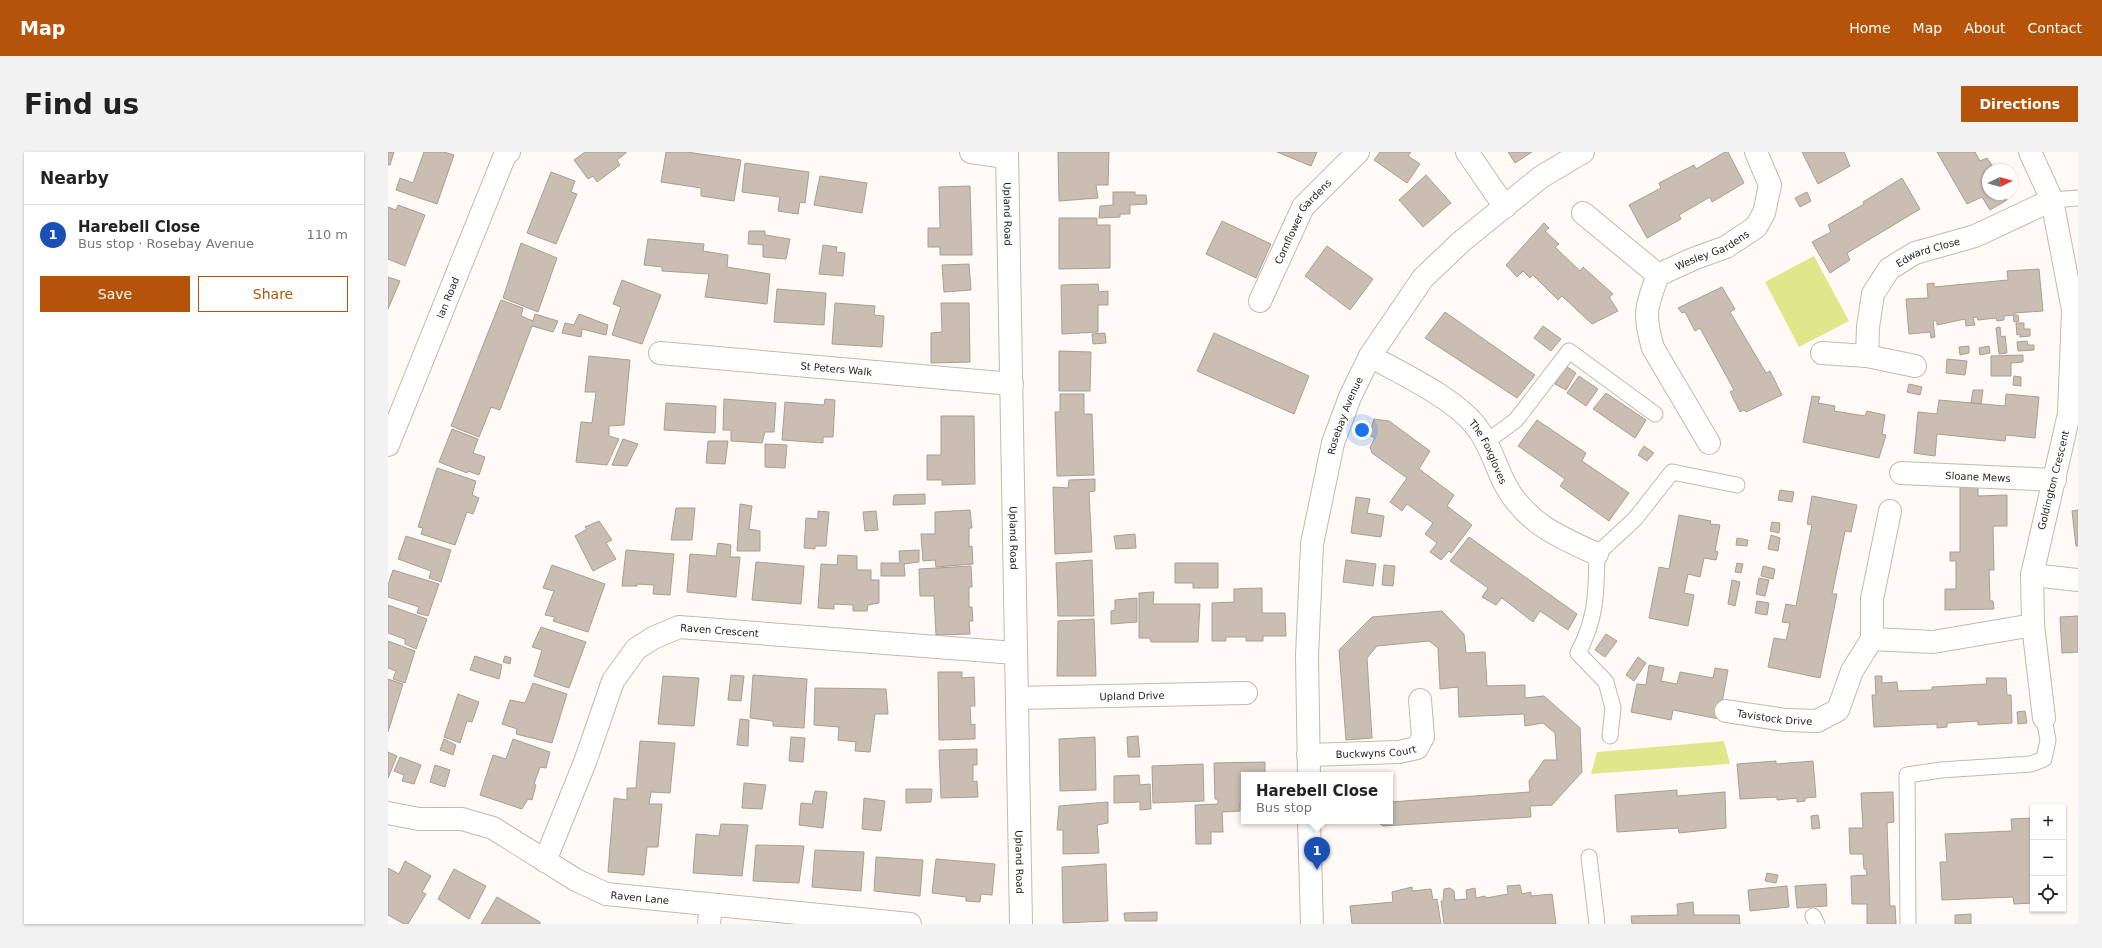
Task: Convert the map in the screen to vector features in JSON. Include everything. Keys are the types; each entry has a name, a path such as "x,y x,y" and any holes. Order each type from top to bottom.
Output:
{"street":[{"path":"971,152 1007,155"},
{"name":"Cornflower Gardens","path":"1260,301 1303,206 1358,152"},
{"path":"1467,152 1505,207"},
{"name":"Rosebay Avenue","path":"1309,765 1307,656 1312,544 1333,443 1350,398 1370,356 1423,278 1462,240 1541,177 1583,152"},
{"name":"Wesley Gardens","path":"1658,275 1693,259 1726,247 1756,227 1764,213 1770,185 1756,152"},
{"name":"Goldington Crescent","path":"2030,152 2052,200 2076,310 2069,414 2032,575 2033,625 2044,718"},
{"name":"Ian Road","path":"388,445 505,153"},
{"name":"Upland Road","path":"1007,155 1021,924"},
{"name":"Edward Close","path":"1867,356 1868,327 1873,294 1889,269 1915,253 1975,236 2052,200"},
{"path":"1583,213 1658,275 1646,306 1648,330 1653,348 1709,443"},
{"name":"St Peters Walk","path":"660,353 1012,384"},
{"path":"1822,353 1867,356 1915,366"},
{"name":"The Foxgloves","path":"1370,356 1433,392 1460,411 1478,428 1506,486 1518,506 1537,523 1562,538 1597,554"},
{"name":"Sloane Mews","path":"1900,473 2055,480"},
{"path":"1890,511 1872,599 1872,639 1933,642 2033,625"},
{"path":"2032,575 2078,580"},
{"name":"Raven Crescent","path":"545,861 585,762 613,681 636,649 653,638 679,627 1015,653"},
{"name":"Tavistock Drive","path":"1726,711 1785,720 1817,721 1838,710 1852,671 1872,639"},
{"name":"Upland Drive","path":"1017,698 1246,692"},
{"name":"Buckwyns Court","path":"1309,765 1417,748 1423,737 1420,700"},
{"name":"Raven Lane","path":"388,813 419,818 462,818 493,828 576,880 606,894 710,914 910,924"},
{"path":"1309,824 1312,924"}],"lane":[{"path":"2052,200 2078,198"},
{"path":"1486,442 1516,420 1569,351 1655,414"},
{"path":"1610,736 1613,708 1606,682 1578,653 1588,633 1594,614 1597,554 1635,519 1672,472 1736,484"},
{"path":"1908,924 1907,775 1941,770 2031,764 2044,759 2048,740 2044,718"},
{"path":"1589,857 1597,924"}],"green space":[{"path":"1814,256 1849,321 1799,347 1765,282"},
{"path":"1724,741 1730,764 1591,774 1597,752"}],"building":[{"path":"388,152 394,152 390,165 388,165"},
{"path":"424,152 444,152 454,155 437,204 396,190 400,178 413,183"},
{"path":"585,152 626,153 617,160 620,165 597,182 593,176 588,179 574,160"},
{"path":"666,152 687,152 741,160 734,201 701,196 701,188 661,182"},
{"path":"1058,152 1109,152 1108,185 1096,185 1098,198 1059,201"},
{"path":"1277,152 1317,152 1311,166"},
{"path":"1380,152 1411,152 1408,156 1420,164 1407,183 1374,160"},
{"path":"1508,152 1532,152 1515,163"},
{"path":"1725,152 1728,152 1744,183 1712,202 1710,197 1679,215 1681,219 1647,238 1629,205 1661,188 1659,183 1694,165 1696,169"},
{"path":"1802,152 1844,152 1850,166 1818,184"},
{"path":"1937,152 1975,152 1980,161 1987,158 1991,164 1982,164 1982,197 1967,204"},
{"path":"745,163 809,172 805,203 800,202 798,214 778,211 780,197 742,192"},
{"path":"551,172 575,181 571,192 577,194 556,244 527,233"},
{"path":"1426,175 1451,203 1423,227 1399,200"},
{"path":"820,176 867,183 862,213 814,205"},
{"path":"1902,178 1920,209 1847,253 1850,260 1830,273 1812,242 1831,232 1828,225 1864,204 1863,202"},
{"path":"970,186 972,255 940,255 940,247 928,247 928,228 940,228 939,187"},
{"path":"1113,192 1135,192 1135,195 1146,195 1147,204 1130,205 1130,214 1120,214 1120,217 1099,218 1100,206 1113,205"},
{"path":"1807,192 1811,201 1800,207 1795,198"},
{"path":"1984,200 2007,200 1990,210"},
{"path":"398,205 425,215 405,266 388,259 388,207 396,210"},
{"path":"1059,218 1097,218 1097,225 1110,225 1110,268 1059,269"},
{"path":"1222,221 1271,244 1256,278 1206,254"},
{"path":"1544,223 1549,228 1545,231 1559,244 1555,247 1580,271 1583,267 1613,294 1609,297 1618,311 1592,324 1562,296 1558,300 1533,275 1530,278 1523,271 1517,277 1506,265"},
{"path":"749,231 765,231 765,235 790,239 786,259 763,257 763,245 748,244"},
{"path":"648,239 704,244 703,251 728,255 727,267 770,274 767,304 705,297 709,274 662,271 662,267 644,265"},
{"path":"521,243 557,258 538,312 503,298"},
{"path":"823,245 837,247 836,252 845,253 843,276 819,274"},
{"path":"1327,246 1373,279 1350,310 1305,276"},
{"path":"969,264 971,290 944,292 942,265"},
{"path":"2039,269 2043,311 2014,313 2015,315 2018,315 2019,321 2014,322 2013,315 2004,316 2004,320 1997,321 1996,318 1978,320 1977,317 1973,318 1975,325 1966,326 1965,319 1937,325 1937,321 1933,321 1935,337 1931,338 1930,332 1909,334 1906,299 1928,298 1927,284 1934,283 1934,287 2008,280 2007,271"},
{"path":"388,277 400,281 388,309"},
{"path":"622,280 661,295 642,344 612,335 621,307 613,304"},
{"path":"1098,284 1099,292 1108,291 1108,305 1098,305 1098,332 1062,334 1061,285"},
{"path":"1722,287 1735,309 1730,312 1766,373 1770,371 1782,395 1746,412 1744,410 1740,412 1730,392 1734,390 1700,328 1695,331 1685,312 1682,313 1678,308"},
{"path":"777,289 826,293 824,325 774,322"},
{"path":"501,300 523,308 521,316 533,321 535,314 558,321 553,332 532,326 500,410 491,407 479,437 451,426"},
{"path":"835,303 875,306 874,315 884,316 882,347 832,344"},
{"path":"941,303 969,303 970,362 931,363 931,333 942,332"},
{"path":"1445,312 1535,375 1517,398 1425,338"},
{"path":"579,314 608,325 606,335 582,329 581,337 562,333 565,323 574,325"},
{"path":"2016,323 2024,323 2024,329 2030,329 2030,336 2020,337 2020,334 2017,335"},
{"path":"1543,326 1561,339 1551,351 1534,338"},
{"path":"2000,327 2001,337 2005,336 2007,353 1999,354 1996,328"},
{"path":"1105,333 1106,343 1093,344 1092,334"},
{"path":"1214,333 1309,376 1294,414 1197,371"},
{"path":"2027,341 2028,345 2034,345 2034,350 2018,351 2017,342"},
{"path":"1969,346 1969,353 1960,355 1959,347"},
{"path":"1989,346 1990,353 1980,355 1979,348"},
{"path":"1059,351 1091,352 1090,391 1059,391"},
{"path":"2023,355 2023,362 2011,363 2011,376 1991,376 1991,356"},
{"path":"589,356 630,360 624,425 609,426 609,436 619,439 607,465 576,462 581,422 592,423 596,392 585,392"},
{"path":"1947,359 1967,361 1965,375 1946,373"},
{"path":"1566,366 1576,373 1566,390 1555,384"},
{"path":"1579,376 1598,389 1586,406 1567,393"},
{"path":"2014,376 2021,377 2021,386 2013,385"},
{"path":"1909,384 1922,387 1920,395 1907,392"},
{"path":"1973,390 1983,390 1981,404 1971,403"},
{"path":"1606,393 1646,420 1635,438 1593,409"},
{"path":"1060,394 1084,394 1084,414 1092,414 1094,475 1057,476 1055,412 1060,412"},
{"path":"2006,394 2039,397 2035,438 2006,435 2005,441 1937,434 1935,456 1914,453 1918,412 1937,414 1939,400 2005,406"},
{"path":"1812,396 1820,397 1818,403 1835,406 1834,411 1865,416 1867,411 1885,415 1882,434 1886,435 1879,458 1803,442"},
{"path":"724,399 776,403 774,432 765,432 762,443 731,441 731,430 723,430"},
{"path":"825,399 835,400 833,437 823,437 823,443 782,440 785,402 824,405"},
{"path":"666,403 716,406 715,433 664,430"},
{"path":"941,416 974,416 975,484 942,485 942,480 927,480 927,455 941,455"},
{"path":"1374,419 1389,421 1430,451 1419,469 1454,495 1447,506 1472,525 1451,553 1449,551 1441,560 1430,552 1437,543 1425,534 1433,523 1407,504 1402,511 1390,502 1407,478 1372,453 1370,447 1375,438 1369,435"},
{"path":"1537,420 1586,453 1582,461 1629,493 1609,521 1560,486 1565,479 1518,446"},
{"path":"452,429 478,439 473,453 485,457 479,475 468,471 467,473 439,462"},
{"path":"623,439 638,444 627,466 612,465"},
{"path":"708,441 728,441 725,464 706,463"},
{"path":"765,444 787,445 785,468 765,467"},
{"path":"1644,446 1654,453 1647,461 1638,455"},
{"path":"437,468 476,481 472,495 479,498 473,514 467,512 455,545 421,534 423,528 418,527"},
{"path":"1095,479 1095,491 1089,492 1092,552 1055,554 1053,487 1068,488 1069,480"},
{"path":"1960,485 1978,485 1978,496 2007,495 2007,526 1993,526 1994,570 1989,570 1990,601 1993,601 1994,609 1945,610 1945,589 1956,589 1956,561 1950,561 1950,552 1960,552"},
{"path":"1780,490 1794,492 1792,502 1778,500"},
{"path":"925,494 925,504 893,505 894,495"},
{"path":"1812,496 1857,505 1851,532 1845,531 1832,594 1837,594 1820,678 1768,667 1774,638 1786,640 1790,623 1782,622 1786,604 1796,606 1812,525 1807,524"},
{"path":"1356,497 1370,499 1367,513 1384,516 1381,537 1351,533"},
{"path":"740,504 752,506 749,529 760,531 760,551 737,551"},
{"path":"676,508 695,508 692,540 671,540"},
{"path":"970,510 972,528 969,528 969,547 972,546 973,564 936,567 935,560 923,561 921,534 935,534 935,512"},
{"path":"2078,510 2078,546 2076,546 2072,511"},
{"path":"818,511 829,512 826,546 815,546 815,549 804,548 806,518 818,519"},
{"path":"876,511 878,530 865,531 863,512"},
{"path":"1679,515 1711,521 1710,524 1720,525 1715,551 1718,552 1716,560 1704,558 1700,577 1688,574 1684,593 1694,595 1688,626 1649,618 1659,567 1669,569"},
{"path":"599,521 612,540 606,543 616,559 593,571 575,536 587,529 585,527"},
{"path":"1772,522 1780,523 1779,533 1770,531"},
{"path":"1135,534 1136,548 1116,549 1114,536"},
{"path":"1771,535 1780,538 1778,551 1768,549"},
{"path":"406,536 451,550 441,582 429,578 431,571 398,559"},
{"path":"1469,537 1577,614 1568,630 1540,611 1533,622 1502,598 1496,605 1482,597 1488,588 1450,561"},
{"path":"1737,538 1748,540 1747,546 1736,545"},
{"path":"718,543 731,545 730,557 740,557 736,597 687,592 690,554 716,556"},
{"path":"626,550 674,554 670,595 653,594 654,585 637,584 637,586 622,586"},
{"path":"919,550 919,562 904,564 905,576 881,576 881,563 900,563 899,551"},
{"path":"838,555 857,556 857,570 871,570 871,580 879,580 879,603 868,605 867,611 853,611 853,605 834,604 834,609 818,608 821,564 837,565"},
{"path":"1092,560 1094,616 1058,616 1056,563"},
{"path":"1346,560 1376,564 1373,586 1343,582"},
{"path":"756,562 804,566 801,604 752,600"},
{"path":"1175,563 1218,563 1218,588 1193,588 1193,583 1175,583"},
{"path":"1737,563 1743,564 1741,573 1735,572"},
{"path":"552,565 605,584 588,632 553,621 555,617 545,615 554,591 543,588"},
{"path":"1384,565 1395,566 1393,586 1382,585"},
{"path":"971,566 972,587 969,587 969,607 972,607 973,621 969,621 970,634 936,635 934,596 920,596 919,569"},
{"path":"1763,566 1775,569 1773,579 1761,576"},
{"path":"393,570 439,584 428,616 417,613 419,607 388,597 388,585"},
{"path":"1759,578 1769,580 1765,596 1756,594"},
{"path":"1732,580 1740,582 1735,606 1728,604"},
{"path":"1262,588 1262,613 1285,613 1286,636 1263,636 1263,641 1246,641 1246,637 1226,637 1226,641 1212,641 1212,603 1234,602 1234,589"},
{"path":"1154,592 1153,604 1200,604 1198,642 1151,642 1150,638 1139,638 1139,593"},
{"path":"1137,598 1137,622 1111,624 1111,611 1115,610 1115,600"},
{"path":"1757,601 1769,603 1767,615 1755,613"},
{"path":"388,605 427,619 416,649 405,644 405,639 388,633"},
{"path":"1442,611 1464,634 1466,653 1485,652 1487,686 1525,685 1525,698 1544,696 1580,728 1582,772 1552,805 1530,806 1531,817 1383,826 1380,824 1393,824 1393,802 1530,792 1529,781 1544,760 1557,760 1555,733 1543,723 1525,726 1524,714 1459,717 1458,687 1440,689 1438,648 1429,641 1377,646 1367,658 1372,738 1346,740 1339,650 1372,617"},
{"path":"2078,616 2078,652 2062,653 2060,617"},
{"path":"1094,619 1096,676 1057,676 1058,621"},
{"path":"541,627 586,642 569,688 534,676 542,650 532,647"},
{"path":"1606,634 1617,641 1605,657 1595,650"},
{"path":"388,641 415,651 405,683 393,679 396,671 388,668"},
{"path":"475,656 502,665 499,679 470,670"},
{"path":"505,656 511,658 510,664 503,662"},
{"path":"1638,657 1646,663 1634,681 1626,675"},
{"path":"1649,665 1664,668 1661,681 1677,684 1680,672 1713,678 1715,668 1728,670 1719,719 1673,710 1671,720 1631,712 1637,684 1646,685"},
{"path":"938,672 962,672 962,678 974,677 975,706 970,706 971,725 975,724 975,739 939,740"},
{"path":"731,675 744,676 741,701 728,700"},
{"path":"753,675 807,679 804,728 773,726 773,721 750,718"},
{"path":"663,676 699,678 694,726 658,724"},
{"path":"1875,676 1882,676 1882,683 1897,682 1898,691 1932,690 1932,687 1987,684 1986,678 2006,678 2007,695 2011,695 2012,723 1978,725 1978,721 1947,723 1947,727 1937,728 1937,724 1874,727 1872,695 1876,695"},
{"path":"388,679 403,684 388,732"},
{"path":"533,683 567,694 552,743 516,734 517,729 502,724 510,700 525,703"},
{"path":"815,688 886,689 888,714 875,714 870,752 855,751 856,742 838,740 839,727 814,725"},
{"path":"458,694 479,702 472,722 467,721 460,743 444,737"},
{"path":"2025,711 2027,723 2018,724 2017,712"},
{"path":"740,719 749,720 748,746 737,745"},
{"path":"1138,736 1140,757 1128,757 1127,737"},
{"path":"791,737 805,738 803,762 789,761"},
{"path":"1095,737 1096,790 1060,791 1059,739"},
{"path":"444,739 456,745 453,755 440,750"},
{"path":"513,739 550,752 546,768 540,767 534,784 536,785 532,800 528,799 522,809 480,795 493,755 506,759"},
{"path":"640,741 675,743 670,793 651,792 649,804 662,804 658,847 647,847 644,875 608,872 614,798 627,800 627,788 636,788"},
{"path":"977,749 977,765 973,765 973,782 977,781 978,797 941,798 939,750"},
{"path":"388,752 397,756 388,778"},
{"path":"400,757 421,765 414,784 402,781 404,775 394,771"},
{"path":"1776,761 1776,764 1813,761 1816,797 1805,798 1805,801 1797,802 1797,798 1777,800 1777,797 1740,799 1737,764"},
{"path":"1265,762 1265,772 1241,772 1240,811 1222,812 1223,832 1211,832 1211,844 1196,844 1195,805 1218,804 1218,799 1215,799 1214,763"},
{"path":"1203,764 1204,801 1153,803 1152,766"},
{"path":"435,765 450,770 445,787 430,782"},
{"path":"1139,775 1140,785 1150,784 1151,809 1140,810 1140,802 1114,803 1114,776"},
{"path":"744,783 766,785 762,809 742,808"},
{"path":"906,789 932,789 931,802 906,803"},
{"path":"1677,790 1677,796 1725,792 1726,828 1679,833 1678,828 1617,832 1615,795"},
{"path":"815,791 827,792 823,828 799,825 801,803 812,804"},
{"path":"1893,792 1894,822 1887,823 1890,906 1895,906 1896,924 1867,924 1867,904 1852,904 1851,876 1867,875 1866,869 1864,869 1863,854 1850,854 1849,828 1863,828 1861,793"},
{"path":"864,798 885,801 881,831 862,829"},
{"path":"1108,802 1108,823 1097,825 1099,853 1063,854 1063,830 1057,830 1059,806"},
{"path":"1818,815 1820,828 1812,829 1811,816"},
{"path":"2030,818 2030,903 2014,904 2013,897 1942,900 1940,862 1947,862 1945,834 2012,831 2011,819"},
{"path":"721,824 748,825 742,876 693,873 696,834 719,836"},
{"path":"756,845 804,846 799,883 753,881"},
{"path":"815,850 864,852 861,891 812,887"},
{"path":"876,857 923,860 920,896 874,891"},
{"path":"936,859 995,864 992,895 981,894 980,902 966,901 966,897 932,893"},
{"path":"405,861 431,876 422,892 426,894 408,924 404,924 388,915 388,868 399,874"},
{"path":"1106,864 1108,921 1063,923 1062,867"},
{"path":"454,869 486,886 469,919 438,899"},
{"path":"1767,873 1778,875 1776,883 1765,881"},
{"path":"1826,884 1827,906 1797,908 1795,886"},
{"path":"1520,885 1522,894 1531,892 1531,896 1552,894 1556,924 1444,924 1441,901 1443,901 1444,889 1450,888 1454,891 1455,900 1467,899 1466,890 1475,888 1476,898 1485,896 1486,898 1508,894 1507,886"},
{"path":"1787,886 1789,907 1750,911 1748,890"},
{"path":"1412,887 1412,891 1431,889 1433,900 1437,899 1441,924 1352,924 1350,906 1393,902 1392,892"},
{"path":"497,897 540,922 540,924 481,924"},
{"path":"1693,902 1694,915 1739,915 1740,924 1632,924 1631,916 1678,915 1677,904"},
{"path":"1157,912 1157,921 1125,921 1124,913"},
{"path":"1971,914 1971,924 1955,924 1955,915"}],"place":[{"name":"Harebell Close","path":"1317,870"}]}
